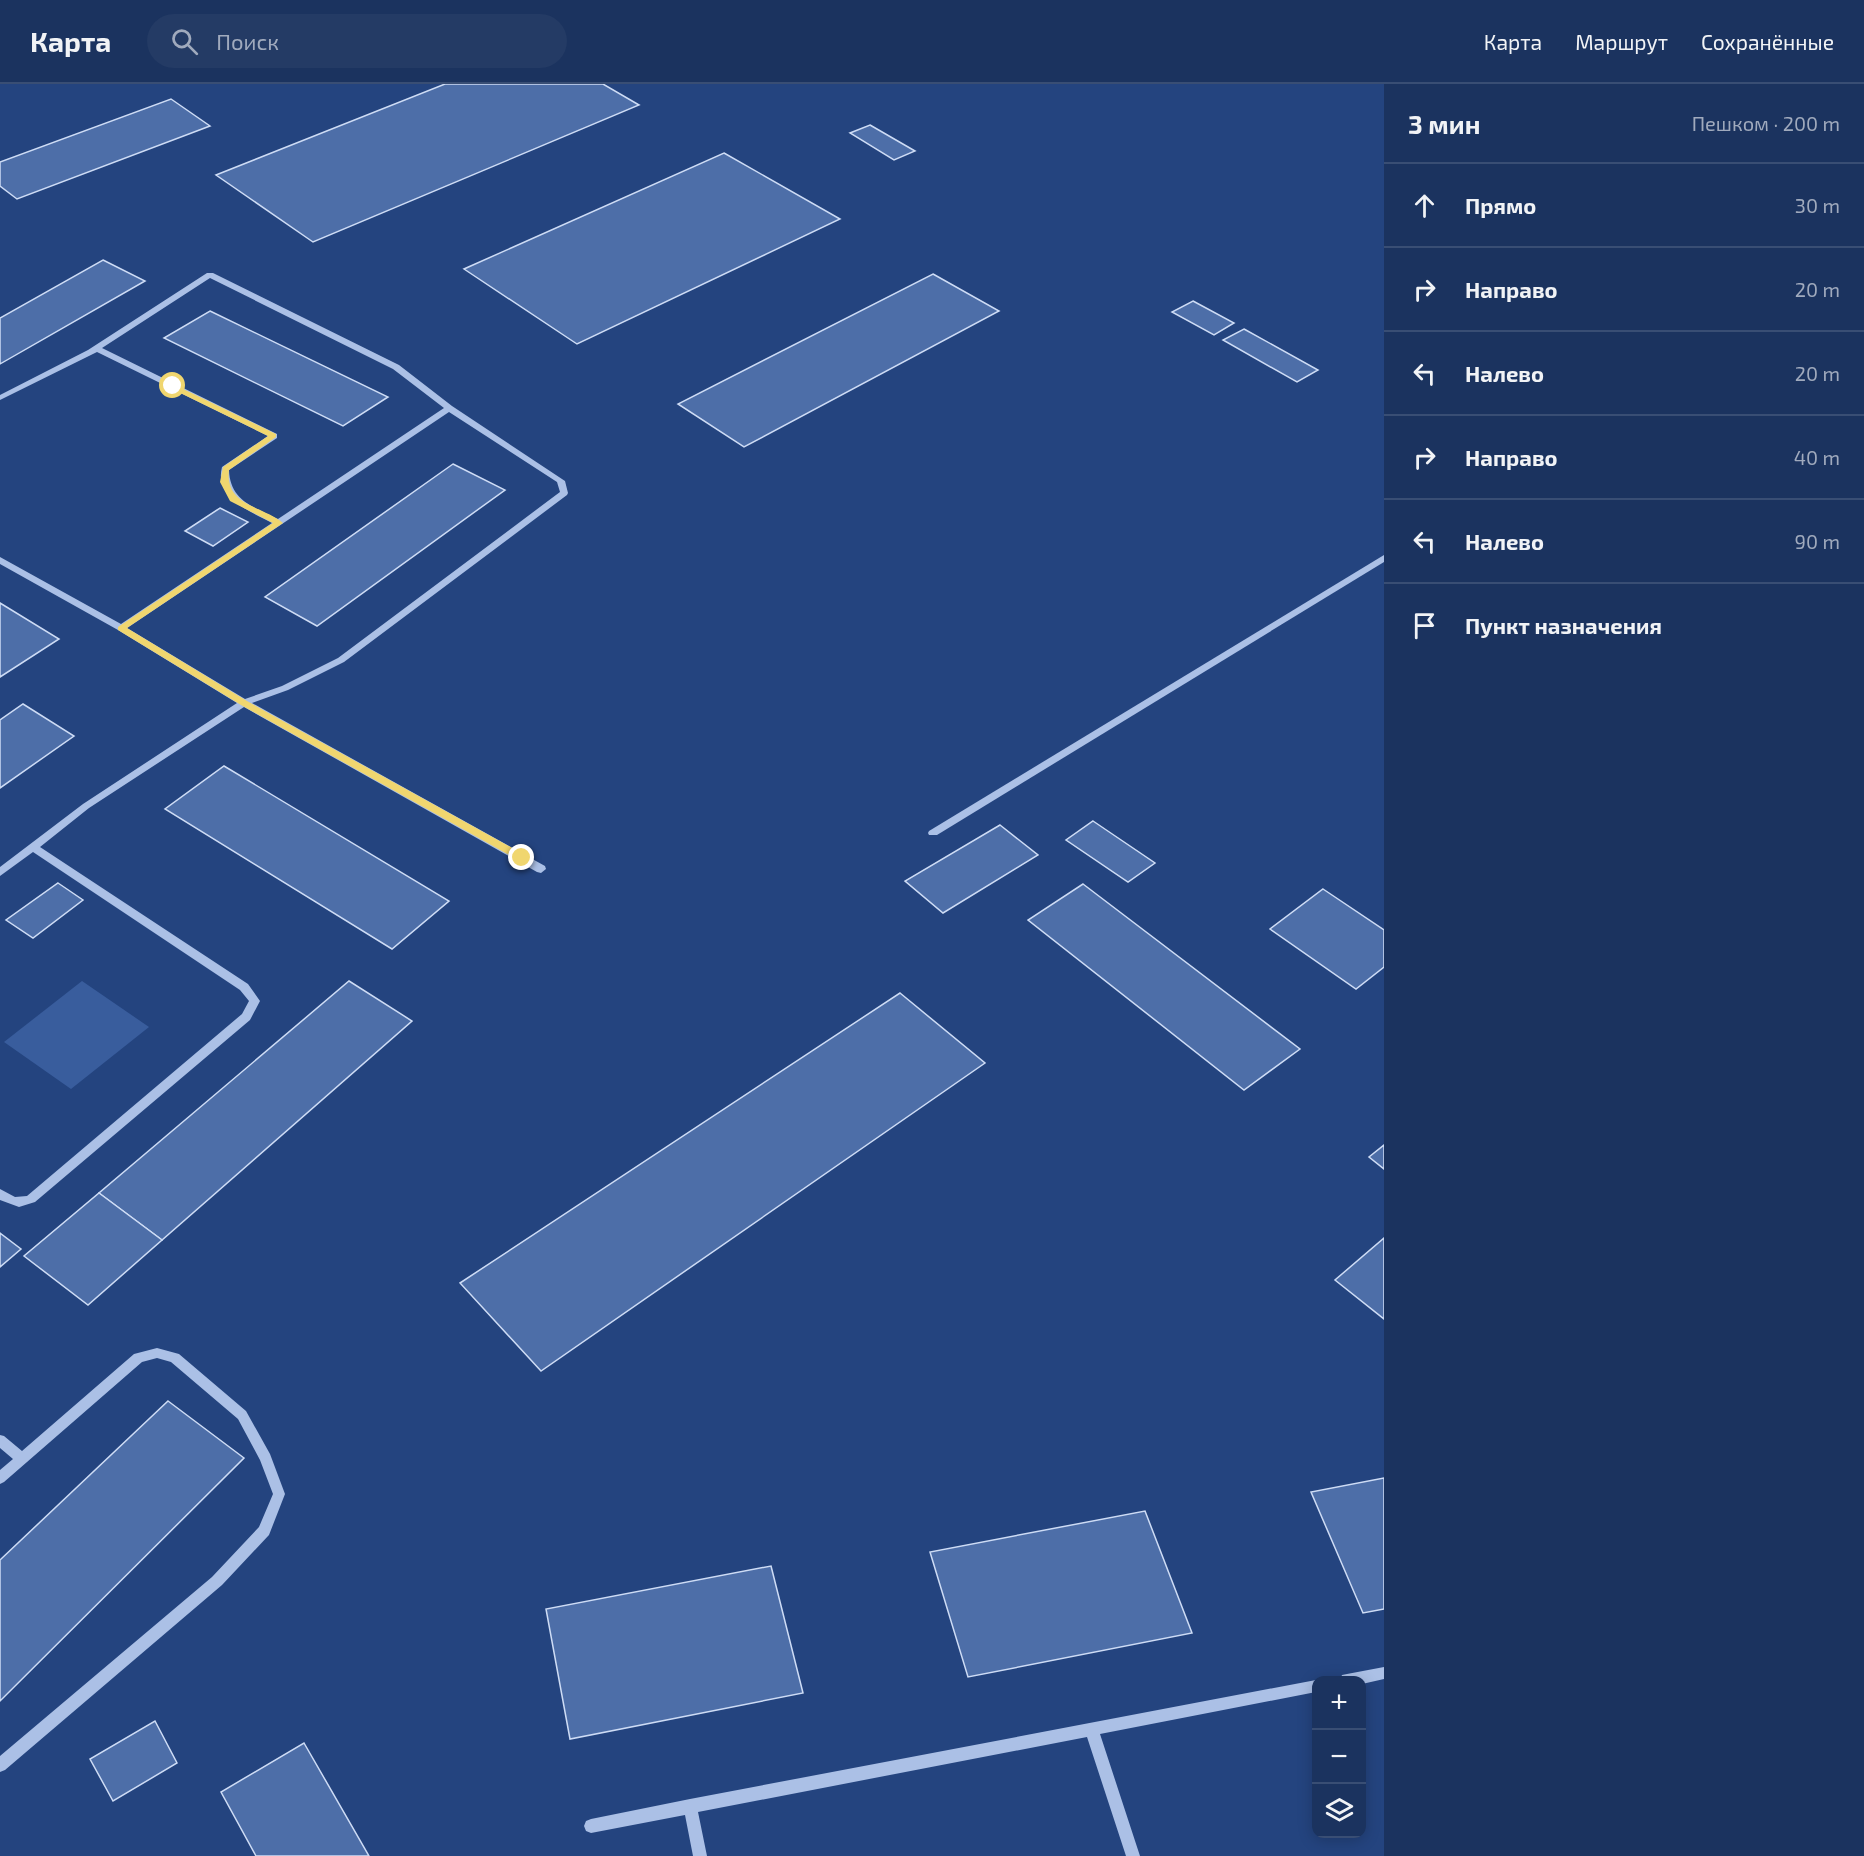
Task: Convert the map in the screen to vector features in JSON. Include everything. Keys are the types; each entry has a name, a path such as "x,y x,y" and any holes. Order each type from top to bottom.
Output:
{"lane":[{"path":"0,398 96,348 210,275 396,367 449,408 561,481 564,493 341,660 285,688 244,703 86,806 0,872"},
{"path":"96,348 274,436 225,469 224,482 233,499 279,523"},
{"path":"121,628 449,408"},
{"path":"933,832 1384,558"},
{"path":"0,560 121,628 244,703 541,869"},
{"path":"0,1194 11,1203 32,1198 246,1017 255,1001 244,987 33,847"},
{"path":"0,1478 138,1358 157,1353 175,1359 242,1415 266,1458 279,1494 264,1531 217,1581 0,1765"},
{"path":"0,1440 22,1458"},
{"path":"1366,1676 1384,1673"},
{"path":"591,1826 1312,1687"},
{"path":"1091,1730 1133,1856"},
{"path":"690,1806 700,1856"}],"shaded area":[{"path":"82,981 149,1027 71,1089 4,1042"}],"building":[{"path":"445,84 603,84 639,105 313,242 216,175"},
{"path":"171,99 210,126 17,199 0,186 0,162"},
{"path":"870,125 915,151 894,160 850,133"},
{"path":"724,153 840,219 577,344 464,269"},
{"path":"103,260 145,281 0,364 0,318"},
{"path":"933,274 999,311 744,447 678,404"},
{"path":"1193,301 1234,323 1214,335 1172,312"},
{"path":"210,311 388,397 343,426 164,338"},
{"path":"1244,329 1318,370 1297,382 1223,340"},
{"path":"453,464 505,490 317,626 265,597"},
{"path":"220,508 248,522 213,546 185,531"},
{"path":"0,603 59,639 0,677"},
{"path":"23,704 74,736 0,788 0,720"},
{"path":"224,766 449,901 392,949 165,809"},
{"path":"1093,821 1155,863 1128,882 1066,840"},
{"path":"1000,825 1038,855 943,913 905,881"},
{"path":"58,883 83,900 33,938 6,920"},
{"path":"1083,884 1300,1049 1244,1090 1028,920"},
{"path":"1323,889 1384,930 1384,967 1356,989 1270,929"},
{"path":"349,981 412,1021 162,1240 99,1193"},
{"path":"900,993 985,1063 541,1371 460,1283"},
{"path":"1384,1145 1384,1169 1369,1157"},
{"path":"99,1193 162,1240 88,1305 24,1256"},
{"path":"0,1233 21,1249 0,1267"},
{"path":"1384,1238 1384,1319 1335,1280"},
{"path":"168,1401 244,1458 0,1701 0,1560"},
{"path":"1384,1478 1384,1609 1363,1613 1311,1492"},
{"path":"1145,1511 1192,1633 968,1677 930,1552"},
{"path":"771,1566 803,1693 570,1739 546,1609"},
{"path":"155,1721 177,1763 113,1801 90,1759"},
{"path":"304,1743 369,1856 256,1856 221,1792"}],"route":[{"path":"173,386 274,436 225,469 224,482 233,499 279,523 121,628 244,703 522,858"}]}
